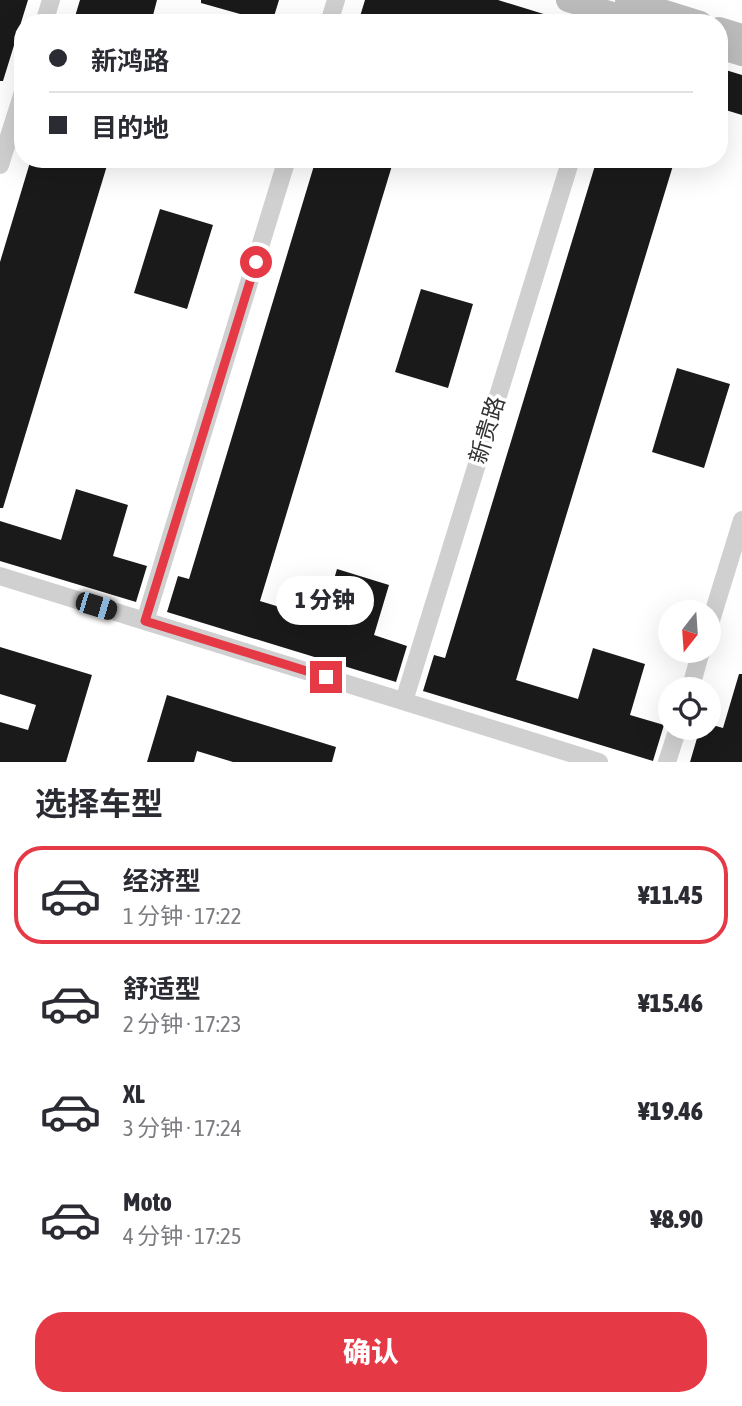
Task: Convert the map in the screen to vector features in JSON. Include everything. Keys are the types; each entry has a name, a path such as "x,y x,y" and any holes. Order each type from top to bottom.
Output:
{"main road":[{"path":"568,0 648,14"}],"street":[{"path":"0,165 14,121"},
{"path":"145,621 284,168"},
{"name":"新贵路","path":"404,701 568,168"},
{"path":"717,600 742,520"},
{"path":"0,576 599,762"},
{"path":"667,762 674,740"}],"building":[{"path":"0,0 28,0 24,14 14,14 14,45 3,81 0,81"},
{"path":"80,0 157,0 153,14 76,14"},
{"path":"201,0 279,0 275,14 240,14 201,3"},
{"path":"365,0 498,0 544,14 361,14"},
{"path":"728,71 742,75 742,115 728,111"},
{"path":"28,168 106,168 3,508 0,508 0,262"},
{"path":"313,168 391,168 260,601 322,620 337,569 389,585 374,635 407,646 396,682 167,612 178,576 189,579"},
{"path":"594,168 672,168 516,680 578,699 593,648 645,664 630,715 658,723 659,740 653,761 423,691 434,655 445,658"},
{"path":"160,209 213,225 187,309 134,293"},
{"path":"421,289 473,304 448,388 395,372"},
{"path":"677,368 730,384 704,468 652,452"},
{"path":"76,489 128,505 113,556 147,566 136,602 0,561 0,521 61,540"},
{"path":"0,647 92,675 66,762 0,762 0,722 28,730 36,705 0,694"},
{"path":"739,674 742,674 742,762 690,762 696,740 721,740"},
{"path":"167,695 336,747 332,762 233,762 197,751 194,762 147,762"}],"route":[{"path":"256,262 145,621 326,677"}]}
